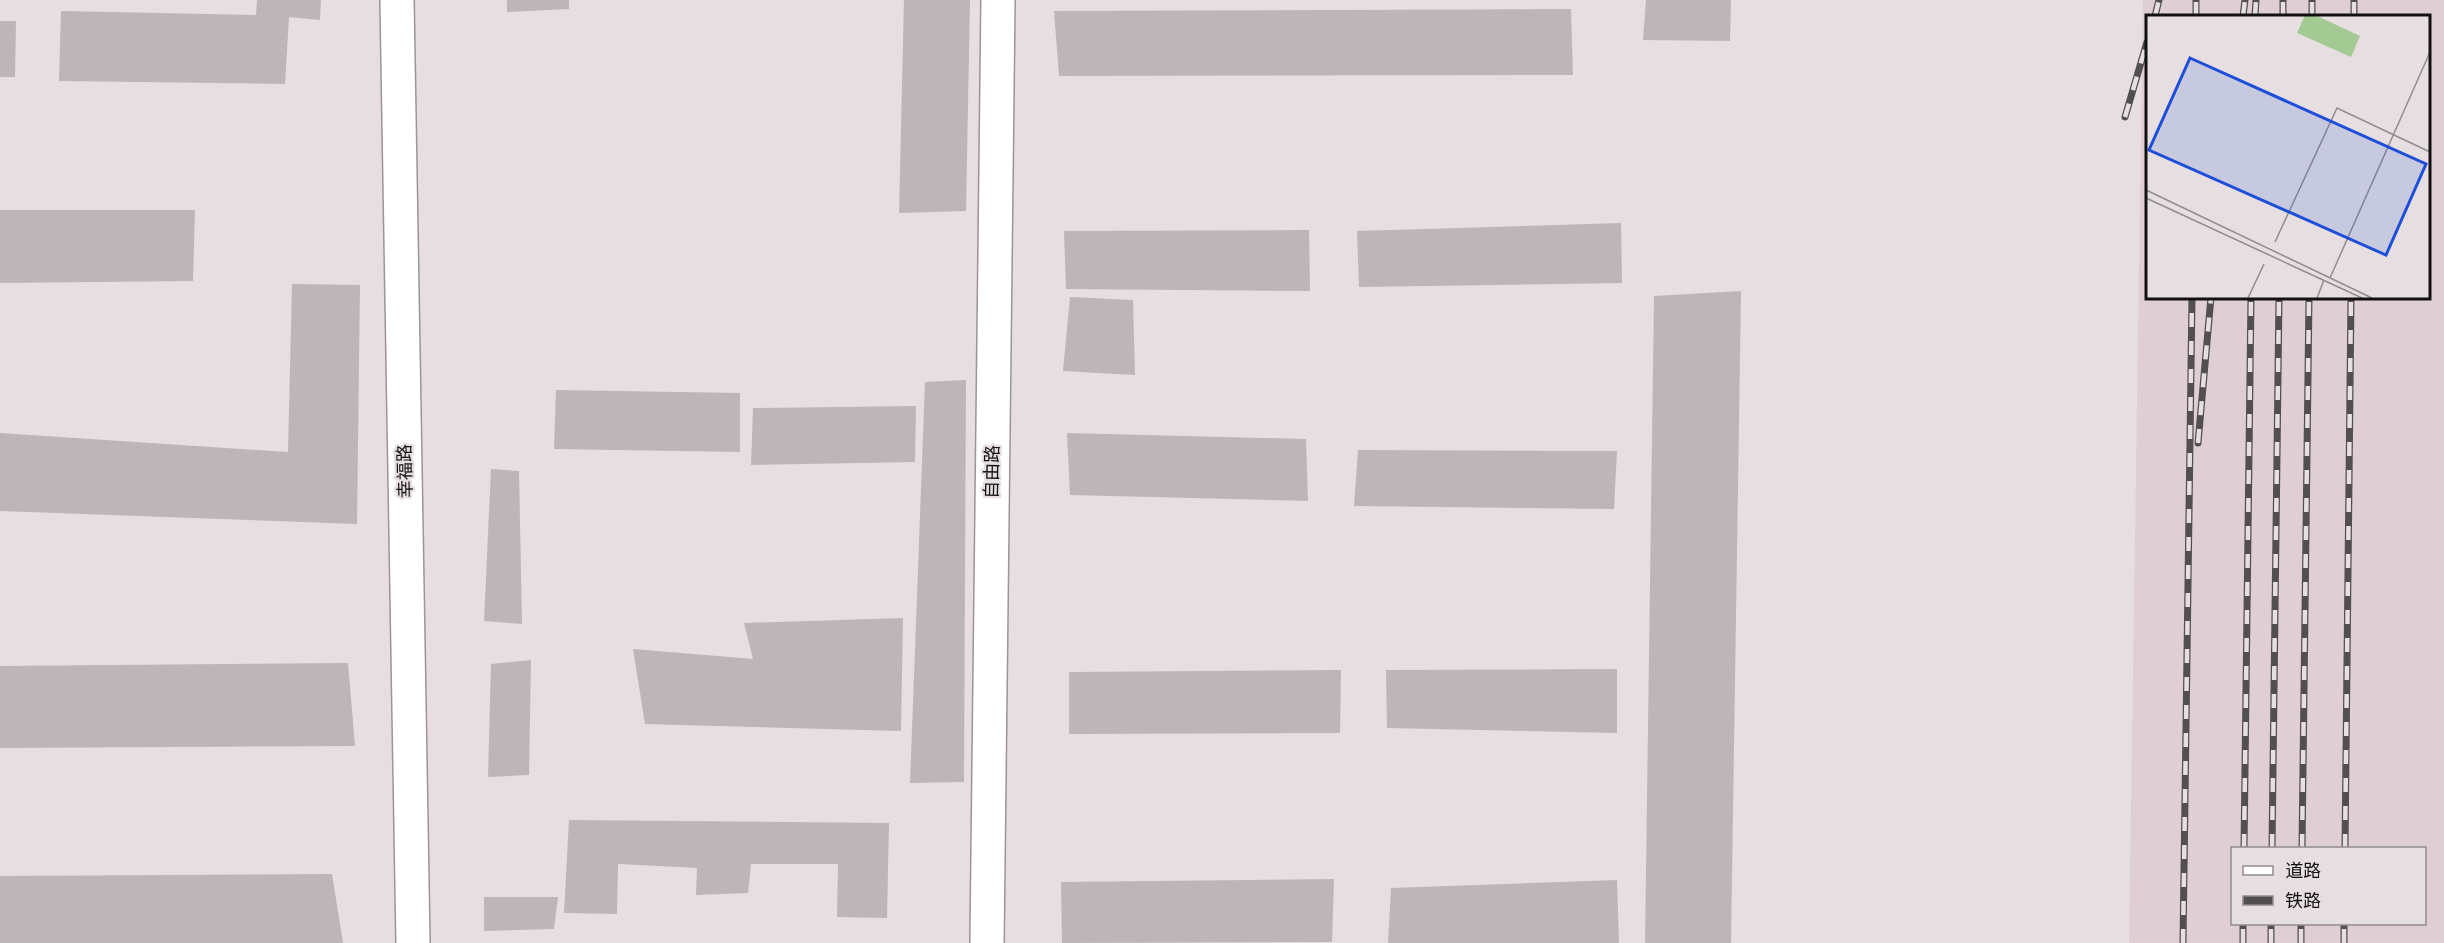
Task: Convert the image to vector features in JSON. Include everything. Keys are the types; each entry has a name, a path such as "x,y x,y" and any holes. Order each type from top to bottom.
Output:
{"street":[{"name":"幸福路","path":"397,0 413,943"},
{"name":"自由路","path":"987,943 998,0"}],"shaded area":[{"path":"2143,0 2444,0 2444,943 2129,943"}],"building":[{"path":"257,0 321,0 320,20 289,17 285,84 59,81 61,11 256,15"},
{"path":"507,0 569,0 569,9 507,12"},
{"path":"904,0 970,0 966,211 899,213"},
{"path":"1646,0 1731,0 1730,41 1643,40"},
{"path":"1571,9 1573,75 1059,76 1054,11"},
{"path":"0,21 16,21 15,77 0,77"},
{"path":"0,210 195,210 193,281 0,283"},
{"path":"1621,223 1622,283 1359,287 1357,231"},
{"path":"1309,230 1310,291 1066,289 1064,231"},
{"path":"292,284 360,285 357,524 0,511 0,433 288,452"},
{"path":"1741,291 1731,943 1645,943 1654,296"},
{"path":"1070,297 1133,300 1135,375 1063,371"},
{"path":"966,380 964,782 910,783 925,382"},
{"path":"556,390 740,393 740,452 554,449"},
{"path":"916,406 915,462 751,465 753,408"},
{"path":"1067,433 1306,439 1308,501 1070,495"},
{"path":"1358,450 1617,451 1614,509 1354,506"},
{"path":"491,469 519,471 522,624 484,621"},
{"path":"903,618 901,731 645,724 633,649 753,659 744,623"},
{"path":"531,660 529,775 488,777 491,664"},
{"path":"348,663 355,746 0,748 0,666"},
{"path":"1617,669 1617,733 1387,728 1386,670"},
{"path":"1341,670 1340,733 1069,734 1069,672"},
{"path":"569,820 889,823 887,918 837,917 838,864 751,864 748,893 696,895 697,868 618,864 617,914 564,913"},
{"path":"332,874 343,943 0,943 0,876"},
{"path":"1334,879 1332,942 1062,943 1061,882"},
{"path":"1617,880 1619,943 1388,943 1391,888"},
{"path":"484,897 558,897 554,929 484,931"}],"railway":[{"path":"2155,15 2159,0"},
{"path":"2196,0 2196,15"},
{"path":"2243,15 2245,0"},
{"path":"2255,15 2256,0"},
{"path":"2283,0 2283,15"},
{"path":"2312,0 2312,15"},
{"path":"2354,0 2354,15"},
{"path":"2125,117 2146,45"},
{"path":"2183,943 2192,298"},
{"path":"2198,443 2211,298"},
{"path":"2244,847 2251,298"},
{"path":"2272,847 2279,298"},
{"path":"2302,847 2309,298"},
{"path":"2345,847 2351,298"},
{"path":"2243,925 2243,943"},
{"path":"2271,925 2271,943"},
{"path":"2301,925 2301,943"},
{"path":"2344,925 2344,943"}]}
